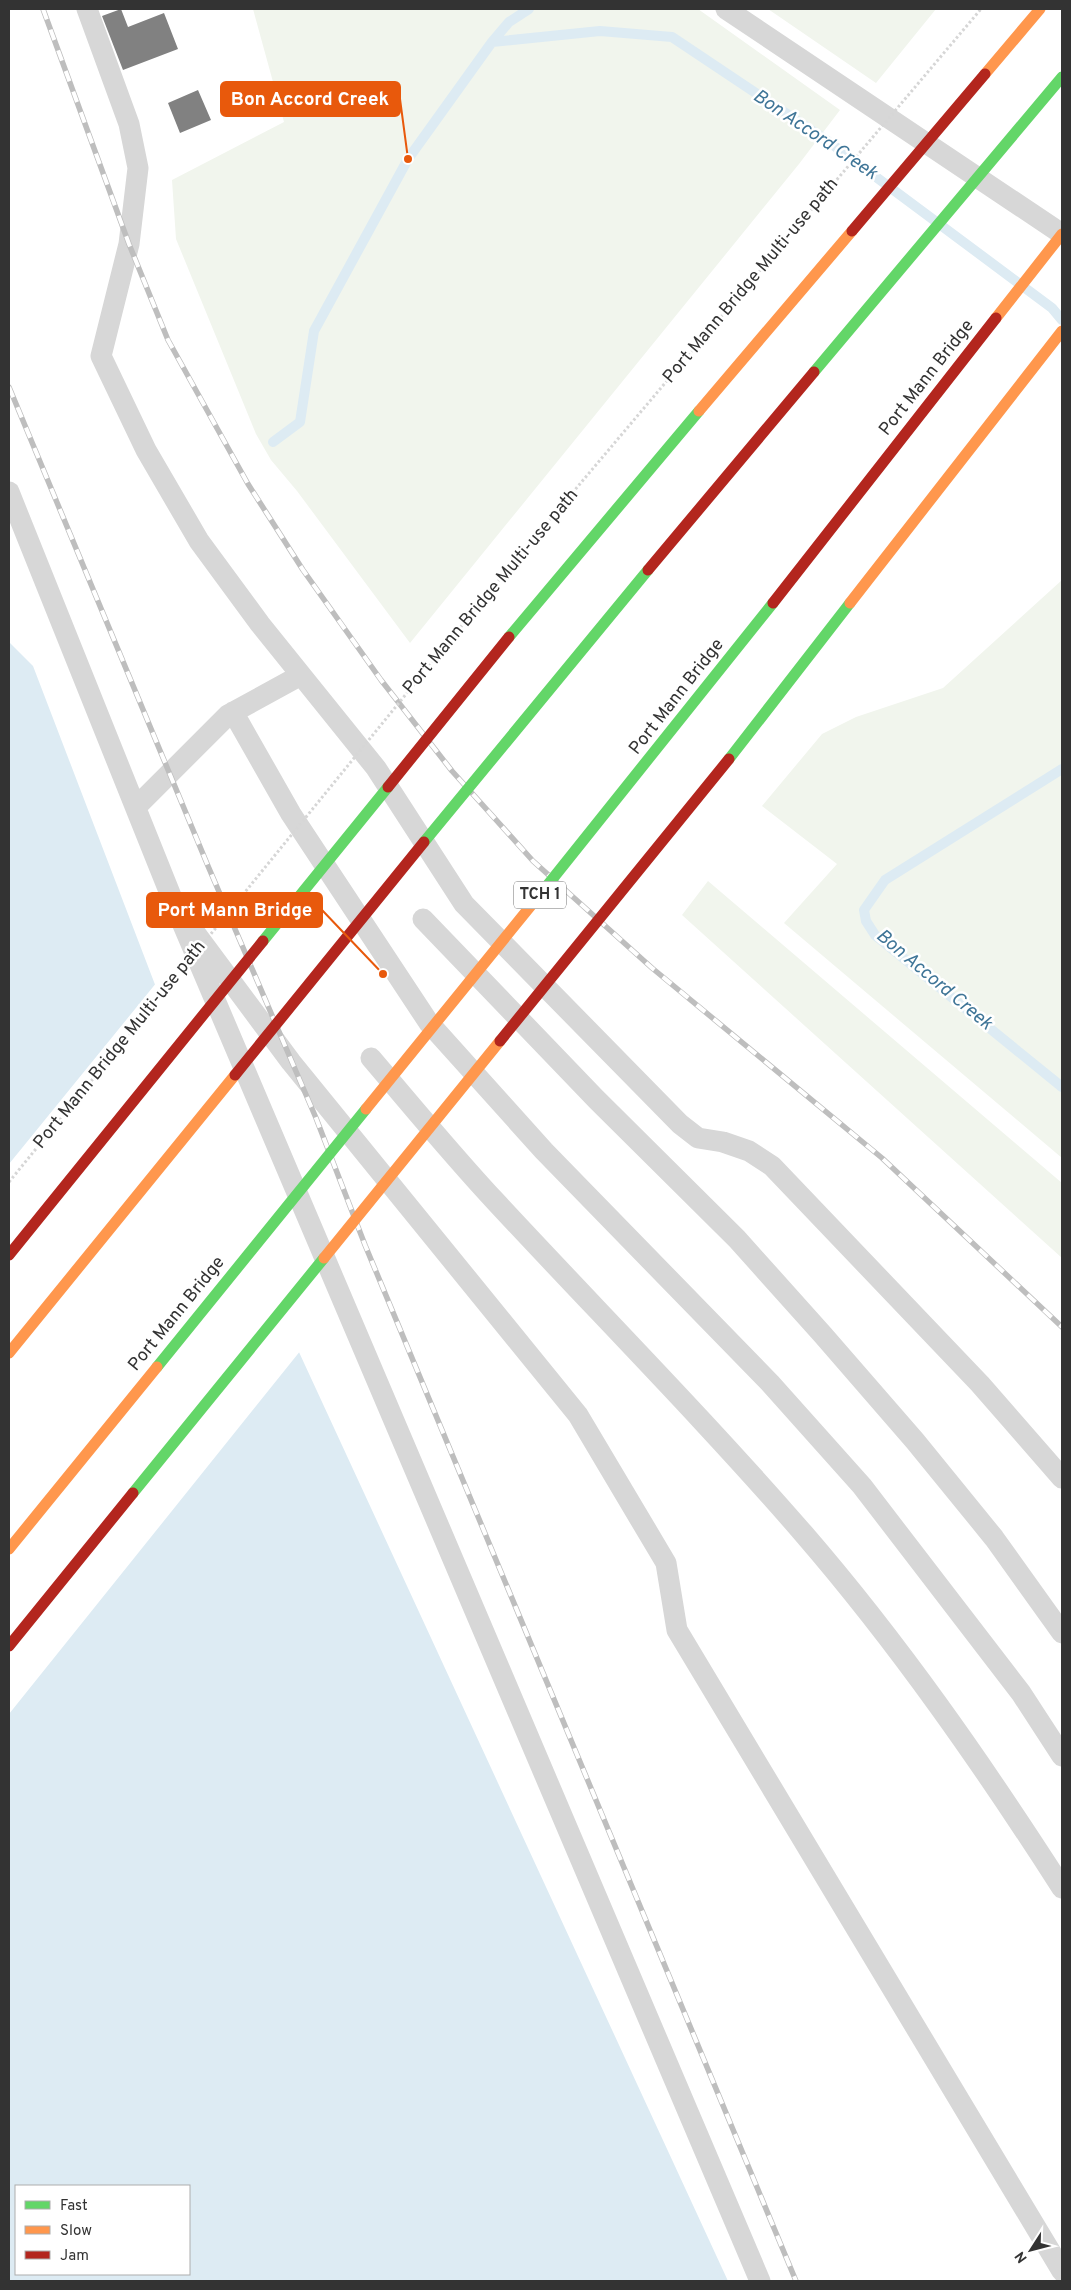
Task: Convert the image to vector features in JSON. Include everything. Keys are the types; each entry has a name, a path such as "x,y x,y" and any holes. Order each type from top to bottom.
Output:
{"highway":[{"path":"9,1255 536,604 1040,9"},
{"path":"9,1353 585,645 1062,76"},
{"name":"Port Mann Bridge","path":"9,1549 679,723 1062,234"},
{"path":"9,1646 726,762 1062,331"}],"lane":[{"path":"87,9 129,124 138,168 129,244 101,356 146,450 200,541 260,624 376,768 464,904 680,1124 698,1138 723,1142 749,1151 772,1166 980,1384 1062,1478"},
{"path":"726,9 1062,234"},
{"path":"9,492 175,906 760,2281"},
{"path":"136,808 233,712 301,675"},
{"path":"233,712 291,814 429,1023 544,1151 750,1362 862,1486 1021,1693 1062,1756"},
{"path":"175,906 291,1062 578,1415 666,1563 677,1630 1062,2271"},
{"path":"422,919 596,1099 737,1239 823,1334 915,1440 988,1530 1062,1633"},
{"path":"371,1058 494,1201 714,1433 805,1534 880,1627 960,1735 1062,1888"}],"path":[{"name":"Port Mann Bridge Multi-use path","path":"9,1182 503,575 981,9"}],"shaded area":[{"path":"253,9 698,9 840,110 799,164 410,643 297,491 271,460 256,434 176,239 172,180 284,122"},
{"path":"768,9 936,9 876,83"},
{"path":"1062,580 1062,1158 784,923 837,864 762,806 822,734 856,717 943,688"},
{"path":"9,642 33,666 280,1311 728,2281 9,2281"},
{"path":"708,881 1062,1183 1062,1258 682,915"}],"pier":[{"path":"157,982 283,1310 301,1350 9,1714 9,1164"}],"building":[{"path":"121,9 128,27 164,13 178,49 123,70 102,16"},
{"path":"198,90 211,120 180,133 168,103"}],"waterway":[{"path":"492,42 509,22 529,9"},
{"name":"Bon Accord Creek","path":"273,442 300,422 314,331 408,159 492,42 600,31 672,37 829,142 1052,308 1062,320"},
{"name":"Bon Accord Creek","path":"1062,769 885,880 864,910 866,921 875,935 1062,1087"}],"railway":[{"path":"43,9 129,244 168,340 248,484 303,570 381,680 452,771 533,861 652,968 882,1158 1062,1327"},
{"path":"9,387 208,866 316,1118 365,1245 796,2281"}],"traffic: fast":[{"path":"814,372 1062,77"},
{"path":"509,637 699,411"},
{"path":"424,842 648,570"},
{"path":"546,887 773,603"},
{"path":"729,759 850,603"},
{"path":"263,941 388,787"},
{"path":"157,1367 366,1109"},
{"path":"133,1493 324,1258"}],"traffic: slow":[{"path":"985,74 1040,9"},
{"path":"699,411 852,231"},
{"path":"996,318 1062,234"},
{"path":"850,603 1062,331"},
{"path":"366,1109 546,887"},
{"path":"324,1258 500,1041"},
{"path":"9,1353 235,1075"},
{"path":"9,1549 157,1367"}],"traffic: jam":[{"path":"852,231 985,74"},
{"path":"773,603 996,318"},
{"path":"648,570 814,372"},
{"path":"388,787 509,637"},
{"path":"500,1041 729,759"},
{"path":"235,1075 424,842"},
{"path":"9,1255 263,941"},
{"path":"9,1646 133,1493"}],"place":[{"name":"Bon Accord Creek","path":"408,159"},
{"name":"Port Mann Bridge","path":"383,974"}]}
